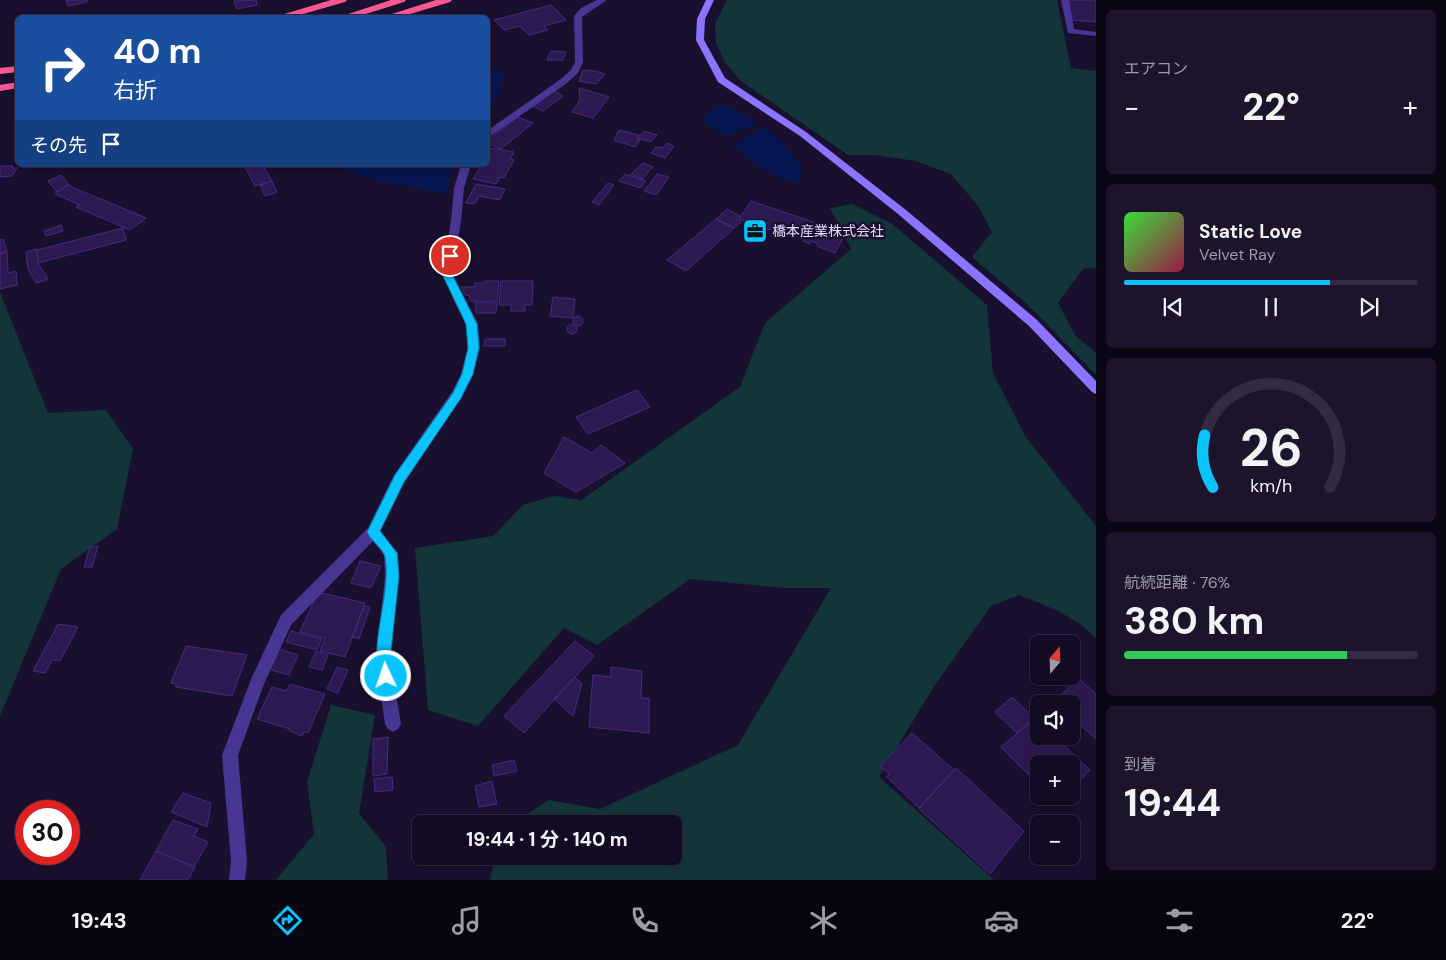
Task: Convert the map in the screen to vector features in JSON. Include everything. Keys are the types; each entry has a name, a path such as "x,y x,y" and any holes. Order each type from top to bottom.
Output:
{"highway":[{"path":"287,15 342,0"},
{"path":"351,15 401,0"},
{"path":"394,15 447,0"},
{"path":"0,72 15,70"},
{"path":"0,88 15,86"}],"street":[{"path":"490,133 564,81 575,71 579,62 578,16 584,10 603,0"},
{"path":"710,0 700,19 700,40 721,80 803,134 902,212 1033,323 1096,389"},
{"path":"237,880 239,861 230,755 257,682 286,620 373,532 399,479 457,395 467,374 474,348 472,324 447,274 456,221 459,188 465,167"},
{"path":"373,532 390,553 392,576 383,660 393,724"}],"lane":[{"path":"1066,0 1071,31 1096,34"}],"green space":[{"path":"727,0 1057,0 1071,68 1096,71 1096,268 1083,269 1058,303 1075,335 1096,353 1096,375 1027,304 972,257 992,232 978,206 951,174 916,161 874,155 848,155 741,81 726,64 716,43 715,23"},
{"path":"852,204 891,223 987,305 993,373 1025,436 1096,526 1096,638 1070,618 1050,607 1019,595 991,606 933,688 879,777 994,880 490,880 493,865 682,865 682,815 526,815 549,800 600,809 738,745 831,588 784,588 690,579 597,645 564,628 478,726 428,710 415,548 493,536 523,505 554,496 581,500 740,387 765,323 851,249 830,208"},
{"path":"0,292 48,413 106,410 133,449 117,529 61,569 0,716"},
{"path":"331,705 375,715 359,813 386,847 388,880 276,880 314,834 307,782"}],"shaded area":[{"path":"490,68 503,71 499,93 490,109"},
{"path":"722,105 728,106 755,121 755,125 725,136 703,121 708,112"},
{"path":"761,128 765,128 797,160 801,175 799,182 790,181 772,174 732,146"},
{"path":"338,167 451,167 447,194 368,178"}],"building":[{"path":"66,0 87,0 87,2 68,6"},
{"path":"256,0 257,5 237,9 234,1"},
{"path":"1068,0 1096,0 1096,22 1072,20"},
{"path":"551,5 566,20 544,26 548,30 529,35 520,26 504,30 494,20"},
{"path":"551,51 566,52 563,60 547,60"},
{"path":"583,70 605,74 596,84 579,81"},
{"path":"579,88 609,97 593,118 572,112 580,100"},
{"path":"554,91 563,96 543,111 533,106"},
{"path":"518,117 533,123 501,149 490,144 490,138"},
{"path":"619,130 639,135 636,139 640,140 635,147 614,140"},
{"path":"644,131 657,135 651,142 638,138"},
{"path":"667,143 674,146 665,158 651,153 656,147 663,148"},
{"path":"491,148 514,152 510,159 514,160 504,178 500,177 496,184 473,179 480,167 490,167"},
{"path":"643,163 653,167 642,179 631,174"},
{"path":"0,166 13,166 12,168 17,168 12,176 0,177"},
{"path":"245,167 264,167 272,181 255,186"},
{"path":"625,174 646,181 640,188 619,181"},
{"path":"657,174 669,177 656,195 644,191"},
{"path":"61,175 70,186 68,185 57,192 48,181"},
{"path":"272,181 277,192 265,196 260,185"},
{"path":"608,183 614,185 599,205 592,202"},
{"path":"476,184 505,189 500,200 479,196 475,204 466,203"},
{"path":"67,185 146,218 130,230 76,207 80,205 55,194"},
{"path":"751,201 846,233 835,253 817,246 818,244 811,241 810,244 803,241 804,239 795,236 794,238 782,234 784,232 772,228 770,230 739,219"},
{"path":"727,209 740,216 736,219 741,222 734,228 716,219"},
{"path":"716,219 734,228 686,271 667,260"},
{"path":"61,225 63,231 46,236 44,231"},
{"path":"123,228 126,240 38,263 37,250"},
{"path":"3,239 7,251 0,253 0,240"},
{"path":"37,249 38,263 48,279 36,283 28,269 26,252"},
{"path":"7,252 8,273 16,271 17,285 0,289 0,254"},
{"path":"485,281 499,281 497,301 470,301 470,296 465,295 461,287 475,287 475,283 485,283"},
{"path":"501,281 533,281 532,305 525,305 525,311 511,311 511,305 499,305"},
{"path":"553,297 575,299 573,318 550,316"},
{"path":"475,302 497,303 496,313 476,313"},
{"path":"576,316 580,316 583,321 582,325 576,326 573,323 573,319"},
{"path":"570,324 574,324 577,329 576,333 570,334 567,331 567,327"},
{"path":"485,339 505,339 505,346 484,346"},
{"path":"637,390 650,407 588,434 576,417"},
{"path":"564,437 592,453 601,445 625,463 576,492 544,473"},
{"path":"98,546 92,567 84,567 90,547"},
{"path":"360,561 381,566 371,588 351,583"},
{"path":"318,592 365,603 345,657 320,651 325,638 300,632"},
{"path":"364,606 370,607 359,639 352,637"},
{"path":"58,624 78,627 60,661 52,660 45,673 33,671"},
{"path":"291,631 322,639 317,650 286,642"},
{"path":"575,641 594,656 524,733 504,716"},
{"path":"186,646 247,655 232,696 176,687 176,684 171,683"},
{"path":"279,649 298,655 289,675 268,669"},
{"path":"316,651 328,655 322,670 309,667"},
{"path":"337,667 348,670 338,693 327,689"},
{"path":"611,667 642,671 641,698 649,698 649,733 589,727 593,675 611,677"},
{"path":"575,677 582,684 573,716 554,699"},
{"path":"1080,680 1096,694 1096,739 1080,725 1080,695 1061,695 1071,685 1080,685"},
{"path":"290,684 325,694 308,733 304,732 302,736 289,731 290,729 257,719 272,687 286,691"},
{"path":"1012,697 1030,714 1030,722 1017,733 995,712"},
{"path":"1030,722 1030,745 1064,745 1074,755 1030,755 1030,776 1001,747"},
{"path":"912,733 954,770 919,808 887,777 889,774 880,766"},
{"path":"388,737 387,774 373,776 373,739"},
{"path":"514,760 517,771 494,776 492,765"},
{"path":"1080,761 1090,770 1080,781"},
{"path":"956,768 1024,831 990,874 919,809"},
{"path":"392,777 393,790 375,792 374,779"},
{"path":"492,781 497,804 479,807 475,786"},
{"path":"183,793 211,803 207,827 171,812"},
{"path":"173,820 198,829 194,836 208,842 194,867 156,851"},
{"path":"156,851 195,867 188,880 140,880"}],"place":[{"name":"橋本産業株式会社","path":"755,231"}],"route":[{"path":"386,676 383,660 392,576 390,553 373,532 399,479 457,395 467,374 474,348 472,324 447,274 450,256"}]}
